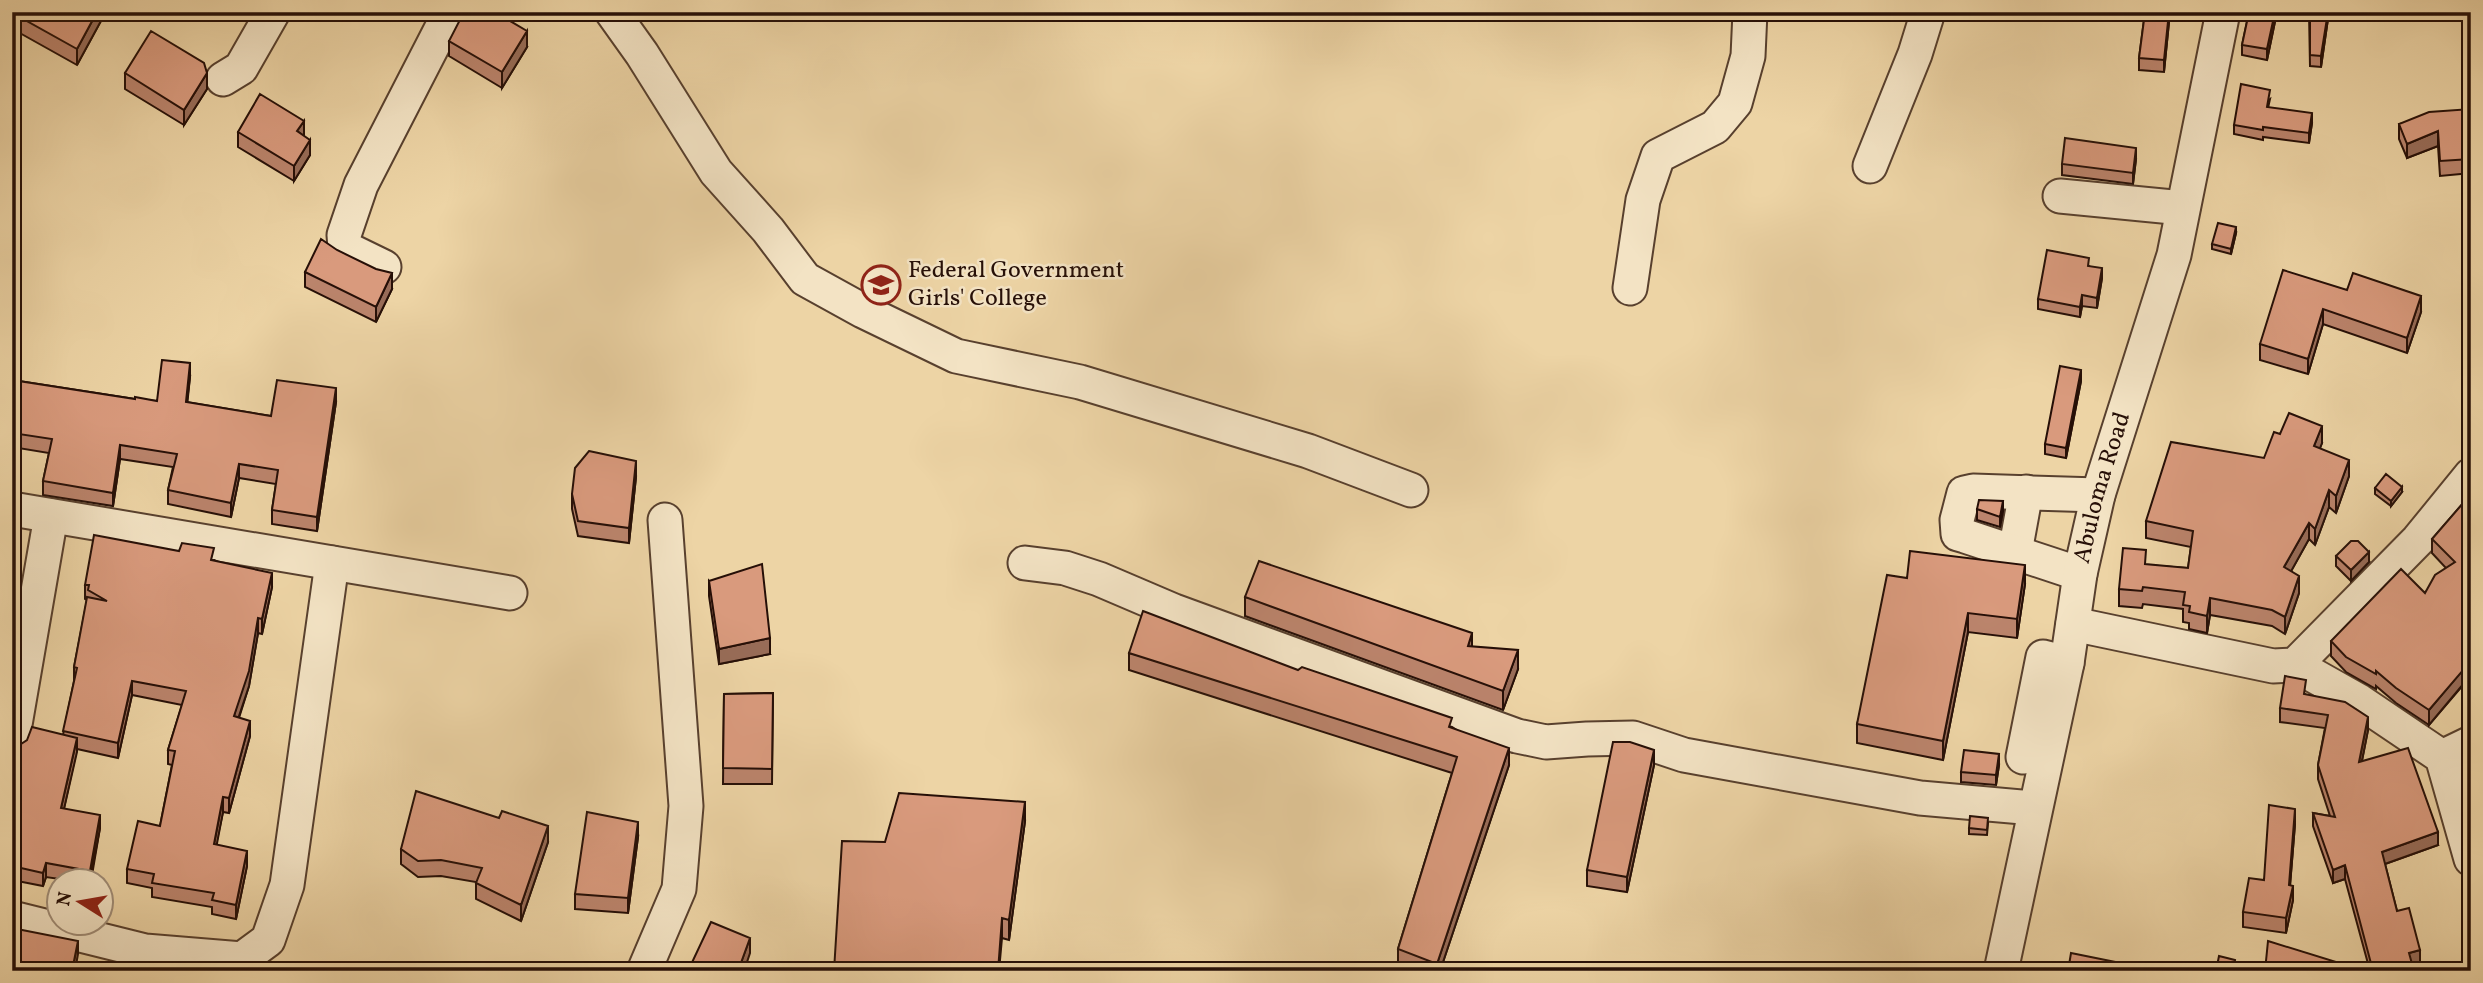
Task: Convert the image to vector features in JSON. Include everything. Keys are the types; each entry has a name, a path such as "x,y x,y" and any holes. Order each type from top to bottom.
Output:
{"street":[{"path":"223,79 242,68 273,12"},
{"path":"384,267 345,248 344,235 361,185 450,12"},
{"path":"612,12 642,54 716,172 768,230 805,279 863,311 956,356 1080,382 1308,451 1411,490"},
{"path":"1630,289 1643,200 1658,156 1715,127 1735,103 1748,56 1750,12"},
{"path":"1870,166 1915,54 1928,12"},
{"name":"Abuloma Road","path":"2001,971 2024,805 2067,663 2080,574 2098,495 2174,255 2223,12"},
{"path":"2060,196 2183,208"},
{"path":"2295,665 2417,540 2471,475"},
{"path":"2080,574 1958,534 1957,520 1964,494 1968,492 2098,495"},
{"path":"2015,552 2026,492"},
{"path":"12,509 510,593"},
{"path":"12,742 51,516"},
{"path":"644,971 679,889 686,806 665,520"},
{"path":"12,918 141,961 242,959 268,940 286,886 332,563"},
{"path":"1025,563 1065,568 1100,579 1174,611 1517,736 1546,743 1633,738 1684,755 1920,798 2024,805"},
{"path":"2073,624 2273,666 2295,665 2456,750 2471,859"}],"building":[{"path":"20,12 97,12 77,49 18,16"},
{"path":"464,12 495,12 527,31 502,72 449,41"},
{"path":"2145,12 2169,12 2164,60 2139,58"},
{"path":"2249,12 2275,12 2267,49 2242,45"},
{"path":"2310,12 2328,12 2321,56 2310,55"},
{"path":"151,31 204,63 207,73 184,110 125,73"},
{"path":"2241,84 2270,90 2267,107 2312,113 2309,133 2234,125"},
{"path":"260,94 304,121 297,131 310,140 294,166 238,132"},
{"path":"2471,109 2471,159 2440,161 2438,131 2407,144 2399,124 2429,112"},
{"path":"2065,138 2136,148 2133,173 2062,164"},
{"path":"2218,223 2236,227 2231,249 2212,244"},
{"path":"321,239 376,269 392,273 376,307 305,272"},
{"path":"2047,250 2089,258 2088,266 2102,268 2097,298 2082,295 2080,307 2038,299"},
{"path":"2283,270 2347,290 2353,273 2421,296 2407,338 2323,309 2308,359 2260,344"},
{"path":"162,360 190,363 186,402 271,416 277,380 336,388 317,517 272,510 278,470 239,464 231,503 168,490 177,454 120,445 113,493 43,481 52,439 12,433 12,380 157,401"},
{"path":"2060,366 2081,370 2066,448 2045,444"},
{"path":"2289,413 2322,426 2314,446 2349,460 2336,496 2329,490 2315,529 2309,523 2284,567 2299,576 2285,617 2272,610 2210,598 2207,616 2189,612 2190,606 2183,605 2185,592 2143,587 2142,591 2119,589 2123,548 2146,550 2145,564 2188,568 2193,531 2146,521 2171,442 2264,458 2274,432 2280,434"},
{"path":"589,451 636,461 629,528 578,521 572,494 575,468"},
{"path":"2386,474 2402,487 2391,501 2375,488"},
{"path":"2471,494 2471,661 2429,710 2376,671 2376,674 2346,657 2331,641 2401,569 2425,593 2435,575 2455,562 2432,539"},
{"path":"1979,500 2003,501 2000,517 1977,509"},
{"path":"94,535 179,551 182,543 214,548 211,560 272,573 262,619 258,618 249,671 234,716 250,721 229,798 223,797 214,844 247,851 236,905 212,900 214,893 152,883 154,874 127,869 138,821 160,826 175,751 168,750 186,691 132,681 118,743 63,731 77,668 74,667 87,597 107,601 88,590 89,585 85,585"},
{"path":"2351,541 2358,541 2369,552 2351,570 2336,556"},
{"path":"1910,551 2025,565 2017,619 1968,613 1943,741 1857,724 1887,575 1907,578"},
{"path":"1259,561 1472,633 1468,646 1518,650 1503,691 1245,597"},
{"path":"762,564 770,638 719,649 709,581"},
{"path":"1143,611 1298,670 1302,667 1452,718 1449,727 1509,748 1437,964 1398,949 1457,757 1129,653"},
{"path":"2285,676 2306,680 2304,694 2345,702 2368,717 2359,762 2408,748 2438,832 2382,852 2397,911 2409,908 2420,950 2409,953 2414,971 2373,971 2345,865 2333,870 2313,813 2335,817 2318,765 2328,715 2280,708"},
{"path":"773,693 772,769 723,768 724,694"},
{"path":"32,727 77,738 61,808 100,815 91,867 46,863 43,873 12,866 12,834 17,806 12,805 12,773 18,746 27,740"},
{"path":"1613,742 1630,742 1654,750 1627,877 1587,870"},
{"path":"1964,750 1999,754 1996,775 1961,772"},
{"path":"416,791 499,818 502,811 548,826 521,905 476,883 482,868 441,860 418,861 401,849"},
{"path":"899,793 1025,802 1009,920 1002,918 998,971 834,971 842,841 885,842"},
{"path":"2269,805 2295,809 2289,885 2293,886 2286,918 2243,912 2249,878 2264,880"},
{"path":"587,812 638,822 628,898 575,894"},
{"path":"1970,816 1988,818 1987,830 1969,828"},
{"path":"711,922 750,938 738,971 688,971"},
{"path":"12,928 46,935 46,937 78,941 72,971 12,971"},
{"path":"2268,941 2365,971 2265,971"},
{"path":"2071,953 2160,971 2068,971"},
{"path":"2219,956 2235,960 2233,971 2216,971"}],"place":[{"name":"Federal Government Girls' College","path":"881,285"}]}
